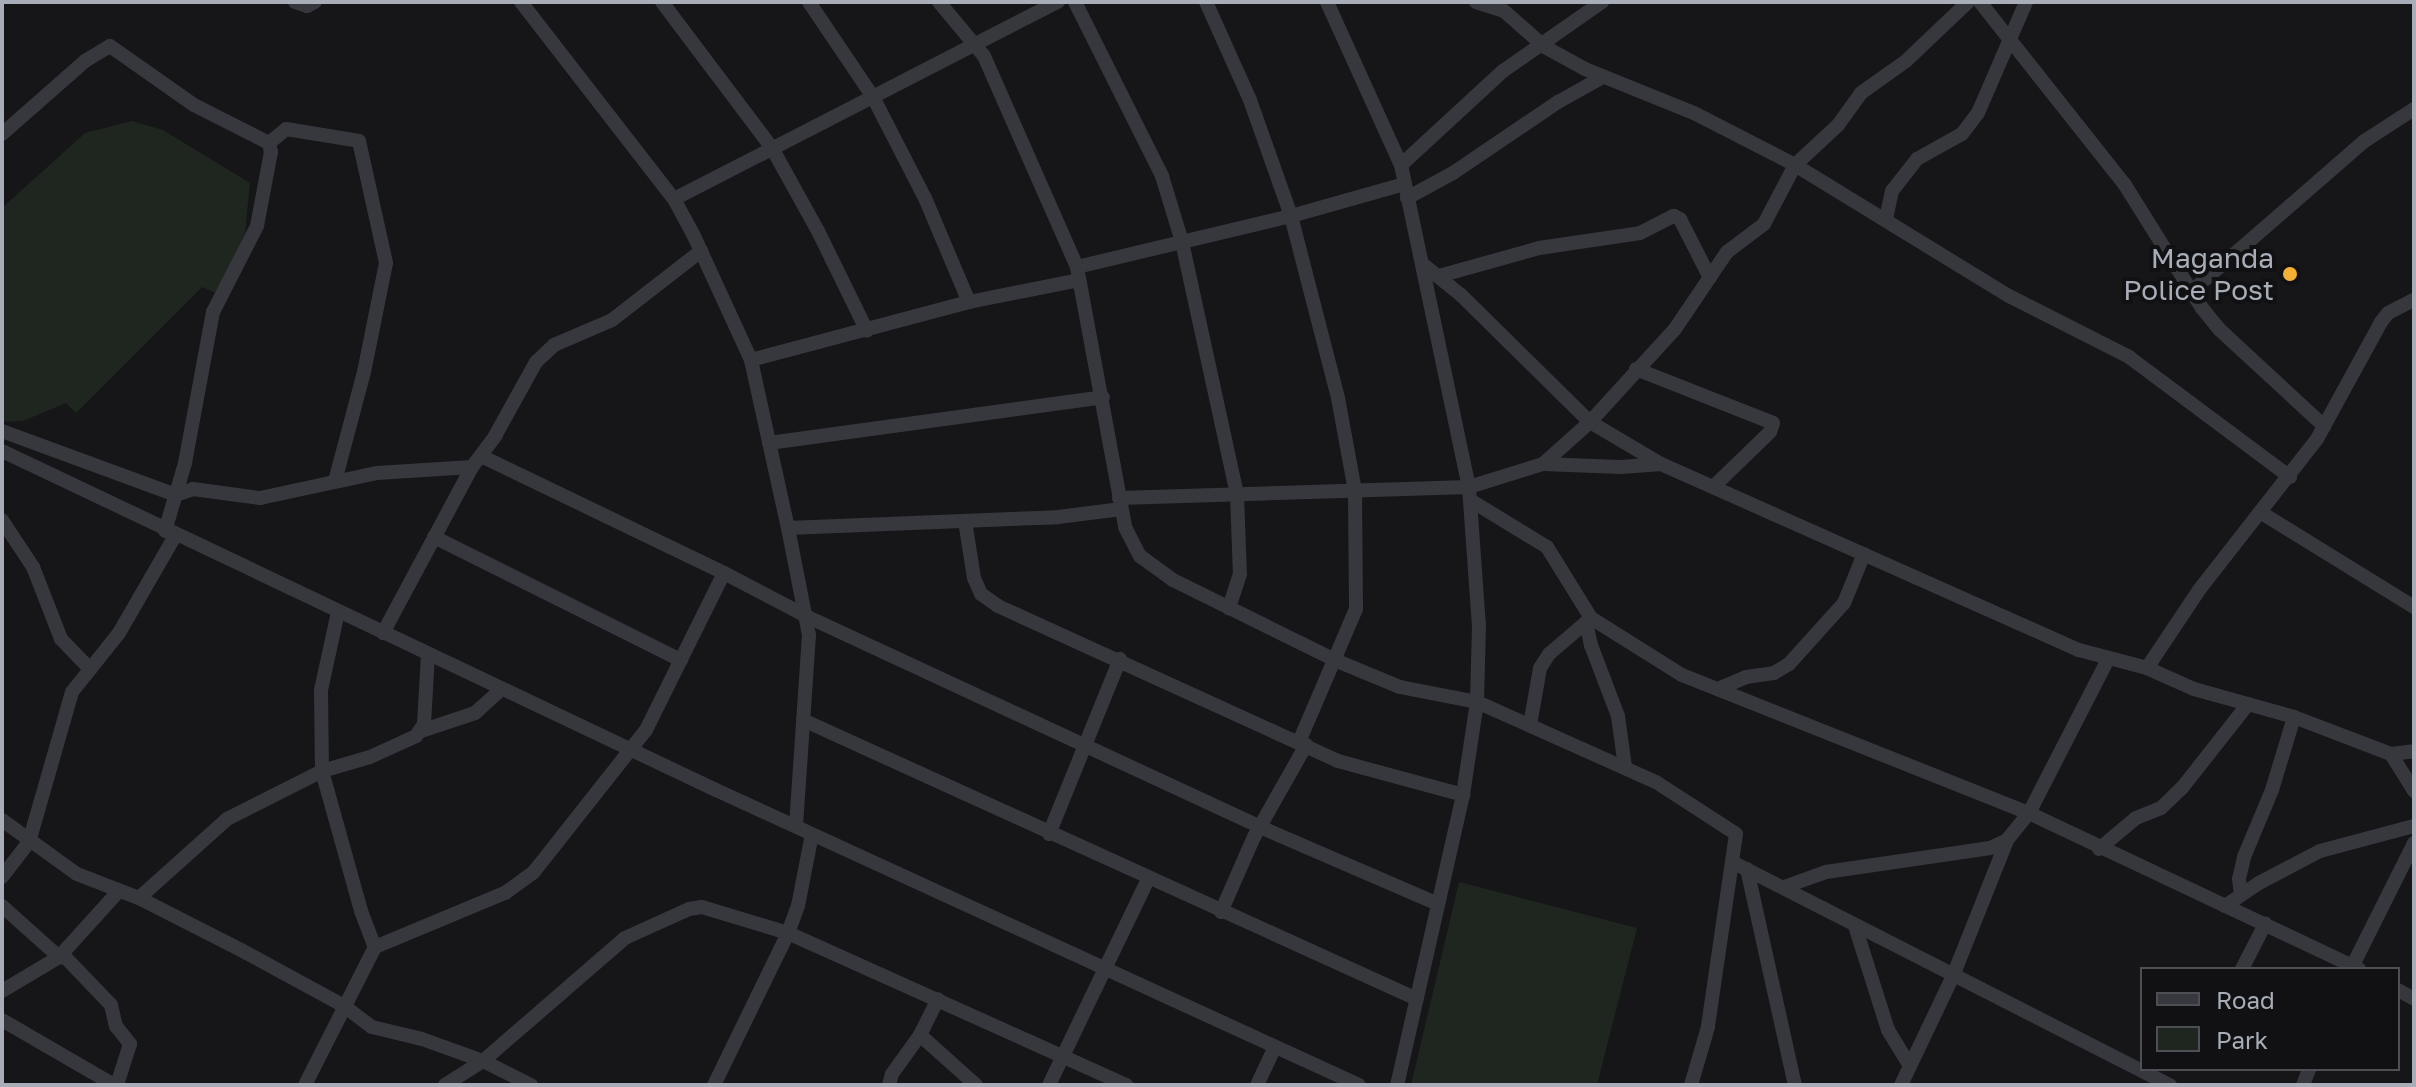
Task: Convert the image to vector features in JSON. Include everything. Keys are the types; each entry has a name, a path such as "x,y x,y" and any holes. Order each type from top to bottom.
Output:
{"street":[{"path":"295,2 307,6 315,2"},
{"path":"521,2 674,199 751,360 808,617 810,655 796,826"},
{"path":"662,2 772,148 818,231 867,331"},
{"path":"809,2 873,97 925,198 969,302"},
{"path":"939,2 976,44 1016,125 1078,273 1103,397 1120,504 1131,541 1154,569 1337,661 1400,687 1477,702 1625,767 1677,794 1736,834 1708,1027 1691,1085"},
{"path":"674,199 1058,2"},
{"path":"1075,2 1162,176 1182,242 1237,494 1240,574 1229,608"},
{"path":"1206,2 1250,100 1291,216 1334,383 1355,491 1356,609 1302,744 1221,912"},
{"path":"1327,2 1401,165 1425,266 1470,494 1480,652 1477,702 1463,795 1397,1085"},
{"path":"1476,2 1504,11 1542,42 1603,77 1694,113 1795,165 2009,296 2129,357 2290,477"},
{"path":"1401,165 1503,71 1602,2"},
{"path":"788,528 965,521 1237,494 1355,491 1470,494 1543,464 1590,422 1685,317 1727,252 1771,216 1795,165 1838,125 1861,93 1906,61 1968,2"},
{"path":"1980,2 2125,185 2220,330 2324,426"},
{"path":"1886,219 1892,191 1917,159 1962,134 1978,113 2026,2"},
{"path":"2,134 85,61 110,46 194,105 269,143"},
{"path":"751,360 867,331 1182,242 1406,191 1603,77"},
{"path":"2193,290 2363,142 2414,109"},
{"path":"269,143 286,129 359,141 384,251 386,263 364,372 335,481"},
{"path":"2,877 29,842 69,701 119,633 170,534 213,312 257,226 271,152 269,143"},
{"path":"1439,276 1539,248 1640,233 1674,216 1680,219 1710,278"},
{"path":"383,633 434,537 540,357 554,345 612,320 701,251"},
{"path":"1425,266 1590,422 1661,464 2016,624 2108,659 2147,668 2194,689 2294,717 2391,754 2414,751"},
{"path":"2147,668 2199,590 2290,477 2324,426 2381,322 2388,313 2414,300"},
{"path":"1636,369 1773,423 1770,432 1714,486"},
{"path":"769,443 1103,397"},
{"path":"2,431 176,495 193,489 260,498 377,473 477,462 724,573 808,617 1260,827 1438,904"},
{"path":"2,451 170,534 632,750 1359,1085"},
{"path":"1543,464 1620,467 1661,464"},
{"path":"1470,494 1547,547 1589,620 1591,645 1613,699 1625,767"},
{"path":"2260,512 2414,607"},
{"path":"2,520 33,567 61,639 90,669"},
{"path":"965,521 974,578 981,594 998,606 1355,767 1463,795"},
{"path":"434,537 681,660"},
{"path":"1718,689 1746,677 1774,673 1789,664 1844,603 1864,554"},
{"path":"305,1085 375,947 492,899 525,880 632,750 656,714 724,573"},
{"path":"338,612 321,690 322,771 361,911 375,947"},
{"path":"1589,620 1659,663 2029,813 2352,967"},
{"path":"1530,725 1540,668 1549,654 1589,620"},
{"path":"421,731 428,654"},
{"path":"1049,834 1120,659"},
{"path":"1901,1085 1953,976 2007,840 2029,813 2108,659"},
{"path":"139,898 227,819 322,771 370,757 421,731 475,713 502,689"},
{"path":"2099,849 2136,818 2161,808 2182,788 2248,704"},
{"path":"2241,895 2239,879 2244,857 2272,790 2294,717"},
{"path":"803,720 1417,999"},
{"path":"2391,754 2414,791"},
{"path":"2,820 77,874 139,898 344,1006 372,1027 422,1039 483,1061 531,1085"},
{"path":"2225,906 2320,851 2414,826"},
{"path":"714,1085 788,933 798,906 812,834"},
{"path":"1784,887 1826,872 1990,848 2007,840"},
{"path":"2354,967 2414,843"},
{"path":"1732,862 2140,1069"},
{"path":"1747,869 1795,1085"},
{"path":"1049,1085 1148,879"},
{"path":"2,991 59,957 118,892"},
{"path":"2,906 59,957 66,958 106,996 116,1026 130,1044 115,1085 2,1020"},
{"path":"445,1085 483,1061 625,938 689,909 713,910 788,933 1126,1085"},
{"path":"2243,967 2265,924"},
{"path":"1855,926 1888,1030 1910,1066"},
{"path":"889,1085 892,1074 920,1035 938,999"},
{"path":"920,1035 976,1085"},
{"path":"1257,1085 1275,1047"}],"green space":[{"path":"132,121 163,130 250,183 245,233 218,294 202,287 76,413 66,403 23,421 2,422 2,208 85,133"},
{"path":"1459,882 1637,928 1597,1085 1411,1085"}],"place":[{"name":"Maganda Police Post","path":"2290,274"}]}
